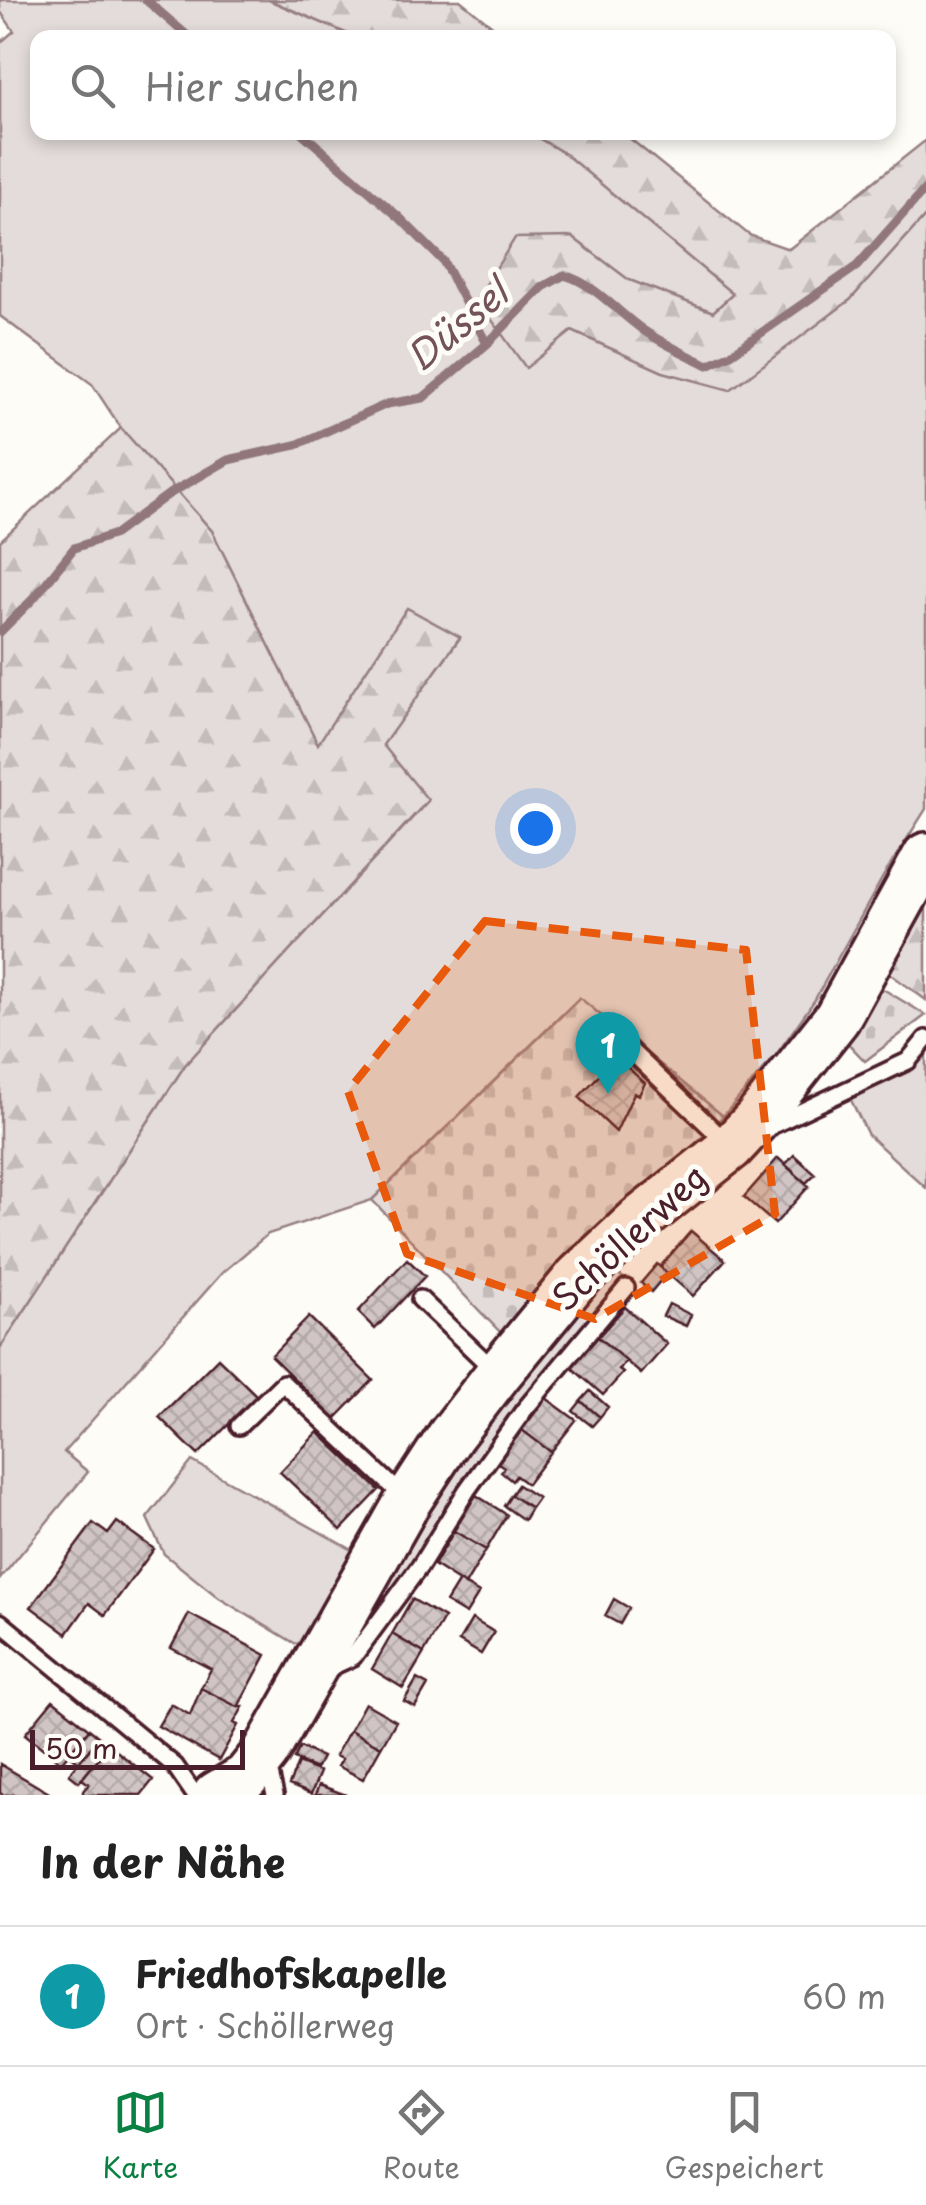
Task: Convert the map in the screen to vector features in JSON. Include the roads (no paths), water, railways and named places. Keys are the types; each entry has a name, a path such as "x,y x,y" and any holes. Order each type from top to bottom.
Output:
{"street":[{"name":"Schöllerweg","path":"216,1795 246,1776 270,1774 310,1678 408,1501 451,1435 578,1277 744,1132 837,1018 926,856"}],"lane":[{"path":"602,1036 614,1036 744,1132 776,1124 908,1061 926,1040"},
{"name":"Schöllerweg","path":"310,1678 353,1657 420,1566 467,1490 524,1410 626,1288"},
{"path":"420,1299 498,1374"},
{"path":"239,1426 283,1383 408,1501"},
{"path":"0,1622 175,1766 195,1795"}],"waterway":[{"path":"146,0 181,30"},
{"path":"310,140 443,261 487,344"},
{"name":"Düssel","path":"0,632 34,598 74,548 115,534 169,494 228,460 296,445 387,404 423,398 487,344 543,287 564,275 596,292 651,335 708,365 731,354 857,266 926,188"}],"place":[{"name":"Friedhofskapelle","path":"608,1094"}]}
